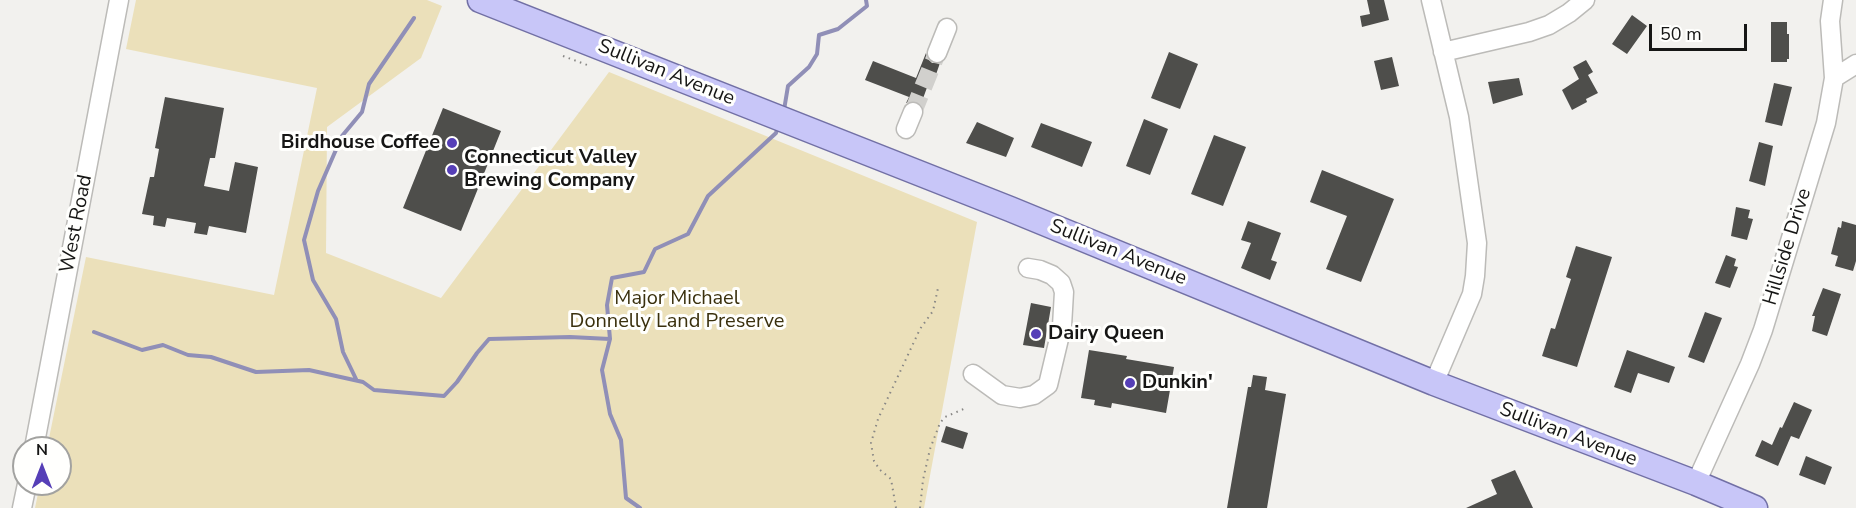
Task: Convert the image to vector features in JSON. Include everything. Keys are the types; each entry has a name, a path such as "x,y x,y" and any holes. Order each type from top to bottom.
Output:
{"main road":[{"name":"Sullivan Avenue","path":"480,0 521,8 781,118 1434,383 1696,483 1755,508"}],"street":[{"name":"West Road","path":"36,436 119,0"},
{"path":"1431,0 1459,117 1477,243 1472,294 1434,383"},
{"path":"1443,52 1549,25 1585,0"},
{"name":"Hillside Drive","path":"1696,483 1750,364 1826,123 1834,78 1830,21 1833,0"},
{"path":"937,52 947,28"},
{"path":"1834,78 1856,64"},
{"path":"906,129 913,112"},
{"path":"974,374 1002,395 1020,398 1034,395 1048,385 1062,326 1064,292 1061,283 1052,275 1028,268"}],"path":[{"path":"563,56 590,66"},
{"path":"896,508 891,479 873,461 871,443 882,411 920,329 933,310 938,288"},
{"path":"920,508 928,459 940,423 945,417 966,408"}],"green space":[{"name":"Major Michael Donnelly Land Preserve","path":"136,0 427,0 442,6 421,58 327,127 326,253 441,298 609,72 977,222 924,508 35,508 38,496 72,496 72,436 49,436 86,257 274,295 317,88 126,49"}],"building":[{"path":"1367,0 1384,0 1389,20 1362,27 1360,16 1370,14"},
{"path":"1632,15 1647,26 1627,54 1612,44"},
{"path":"1771,22 1787,22 1789,59 1787,62 1771,62"},
{"path":"1169,52 1198,64 1180,109 1151,98"},
{"path":"926,53 932,63 940,63 933,83 929,82 921,104 912,101 906,103 909,97 865,80 873,61 916,78"},
{"path":"1392,57 1399,86 1381,90 1374,61"},
{"path":"1586,60 1593,72 1588,75 1598,93 1572,110 1562,90 1579,79 1573,67"},
{"path":"1519,78 1523,95 1493,104 1488,82"},
{"path":"1774,83 1792,87 1782,126 1765,122"},
{"path":"165,97 224,108 215,158 210,158 204,186 229,191 235,162 258,167 246,233 209,226 207,235 194,233 196,223 167,218 165,227 153,225 154,216 142,214 150,177 154,177 159,149 155,148"},
{"name":"Connecticut Valley Brewing Company","path":"443,108 501,131 461,231 403,208"},
{"path":"1144,119 1168,129 1150,175 1126,166"},
{"path":"977,122 1014,138 1006,157 966,143"},
{"path":"1041,123 1092,142 1082,167 1031,147"},
{"path":"1214,135 1246,147 1223,206 1191,194"},
{"path":"1759,142 1773,146 1765,186 1749,181"},
{"path":"1322,170 1394,199 1361,282 1326,269 1347,216 1310,202"},
{"path":"1736,207 1750,210 1748,218 1753,219 1747,240 1731,236"},
{"path":"1248,221 1281,233 1271,260 1277,262 1270,280 1241,268 1251,243 1241,240"},
{"path":"1842,221 1856,225 1856,261 1853,271 1835,266 1838,256 1831,254 1838,227 1841,228"},
{"path":"1576,246 1612,257 1577,367 1542,356 1551,328 1555,329 1571,279 1566,277"},
{"path":"1726,255 1736,259 1734,266 1738,267 1730,288 1715,283"},
{"path":"1823,288 1841,294 1827,336 1812,331 1815,316 1812,316"},
{"name":"Dairy Queen","path":"1031,303 1051,307 1044,348 1023,345"},
{"path":"1705,312 1722,318 1704,363 1688,357"},
{"path":"1089,350 1174,367 1166,413 1112,403 1111,408 1094,405 1095,400 1081,398"},
{"path":"1627,350 1675,367 1669,383 1638,373 1631,393 1614,387"},
{"path":"1253,375 1267,377 1265,390 1286,394 1267,508 1227,508 1248,387 1251,387"},
{"path":"1794,402 1812,410 1799,439 1791,436 1778,466 1755,456 1762,440 1772,445"},
{"path":"946,426 968,433 963,449 941,442"},
{"path":"1806,456 1832,467 1825,485 1799,475"},
{"path":"1515,470 1533,508 1466,508 1497,494 1491,480"}],"waterway":[{"path":"784,110 788,86 809,67 817,54 819,35 838,29 867,6 866,0"},
{"path":"356,379 343,352 336,319 313,280 304,240 318,191 342,136 362,112 369,84 414,18"},
{"path":"640,508 626,498 621,440 610,414 602,370 610,339 607,305 612,278 644,272 655,249 688,234 708,196 776,133 778,126"},
{"path":"94,332 142,350 163,345 188,355 211,357 256,372 309,370 363,382 374,390 444,396 489,339 570,337 610,339"}],"tunnel":[{"path":"913,112 937,53"}],"place":[{"name":"Birdhouse Coffee","path":"452,143"},
{"name":"Connecticut Valley Brewing Company","path":"452,170"},
{"name":"Dairy Queen","path":"1036,334"},
{"name":"Dunkin'","path":"1130,383"}]}
